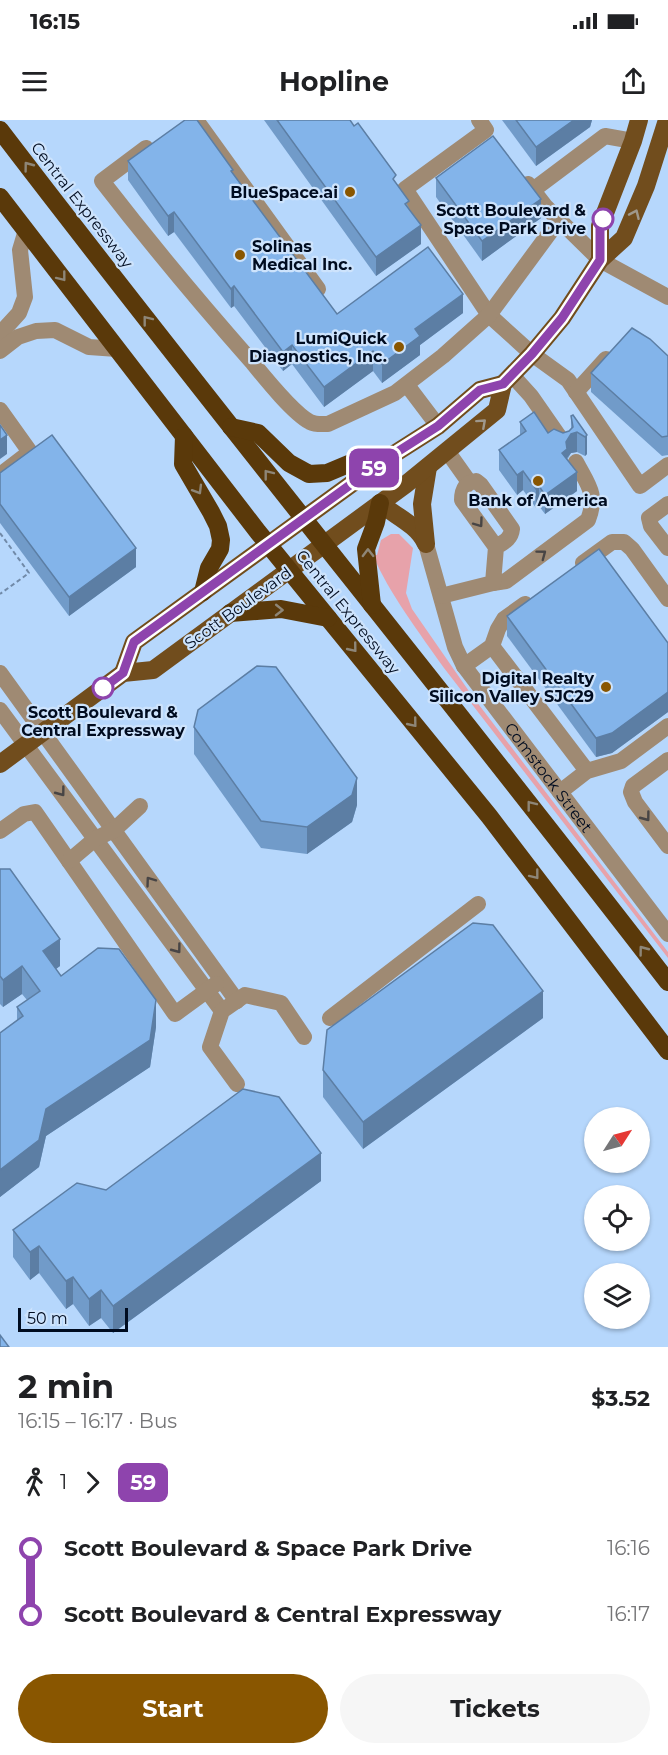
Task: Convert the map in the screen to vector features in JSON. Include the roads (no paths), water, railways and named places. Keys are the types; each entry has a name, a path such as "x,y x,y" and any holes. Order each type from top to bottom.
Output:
{"highway":[{"name":"Central Expressway","path":"0,130 668,982"},
{"name":"Central Expressway","path":"0,197 268,545 489,816 668,1051"},
{"path":"231,427 258,433 289,463 309,474 327,473 358,459 383,461"},
{"path":"184,436 183,464 218,526 220,540 220,549 209,568 203,592"},
{"path":"372,605 366,549 380,503"},
{"path":"230,614 281,609 328,618"}],"main road":[{"path":"600,260 600,226 639,120"},
{"name":"Scott Boulevard","path":"507,380 480,390 438,426 383,461 134,642 123,673 153,670 428,467 497,410 507,380 562,318 600,260 624,238 646,186 667,120"},
{"path":"426,544 422,504 428,467"},
{"path":"380,503 410,524 422,535 426,544"},
{"path":"0,764 123,673"}],"street":[{"path":"189,120 327,302"},
{"path":"498,144 483,125 405,189 436,245 489,315 532,354 568,380 640,486 668,465"},
{"path":"533,190 605,136 633,141"},
{"path":"156,142 102,181 180,280 302,416 310,422 328,424 387,397 407,385 443,356 489,315 559,220"},
{"path":"519,172 559,220 600,260 668,297"},
{"path":"0,334 19,313 24,297 20,250 26,230"},
{"path":"0,351 18,337 36,331 55,330 89,347 117,349"},
{"path":"576,392 614,349"},
{"path":"507,380 531,396 563,442"},
{"path":"407,385 438,426"},
{"path":"0,410 30,452 0,475"},
{"path":"447,451 469,482"},
{"path":"441,596 506,581 588,520 593,506 591,490 576,462"},
{"path":"493,583 496,547 462,500 465,487 469,482 476,481 482,485 512,529 508,539 496,547"},
{"path":"668,504 649,518 651,526 668,548"},
{"path":"567,574 612,542 624,542 632,549 668,599"},
{"name":"Comstock Street","path":"426,544 455,647 464,666 668,934"},
{"path":"464,666 492,646 504,619 540,594"},
{"path":"492,646 587,771"},
{"path":"0,674 237,1001"},
{"path":"0,710 222,1011"},
{"path":"560,792 587,771 621,761 668,726"},
{"path":"668,760 633,786 631,792 635,802 668,846"},
{"path":"69,861 96,839 114,830 140,806"},
{"path":"0,831 24,814 35,812 175,1014 221,980"},
{"path":"330,1018 478,904"},
{"path":"237,1084 210,1047 222,1011 245,995 281,1003 304,1036"}],"place":[{"name":"BlueSpace.ai","path":"350,192"},
{"name":"Scott Boulevard & Space Park Drive","path":"603,219"},
{"name":"Solinas Medical Inc.","path":"240,255"},
{"name":"LumiQuick Diagnostics, Inc.","path":"399,347"},
{"name":"Bank of America","path":"538,481"},
{"name":"Digital Realty Silicon Valley SJC29","path":"606,687"},
{"name":"Scott Boulevard & Central Expressway","path":"103,688"}]}
